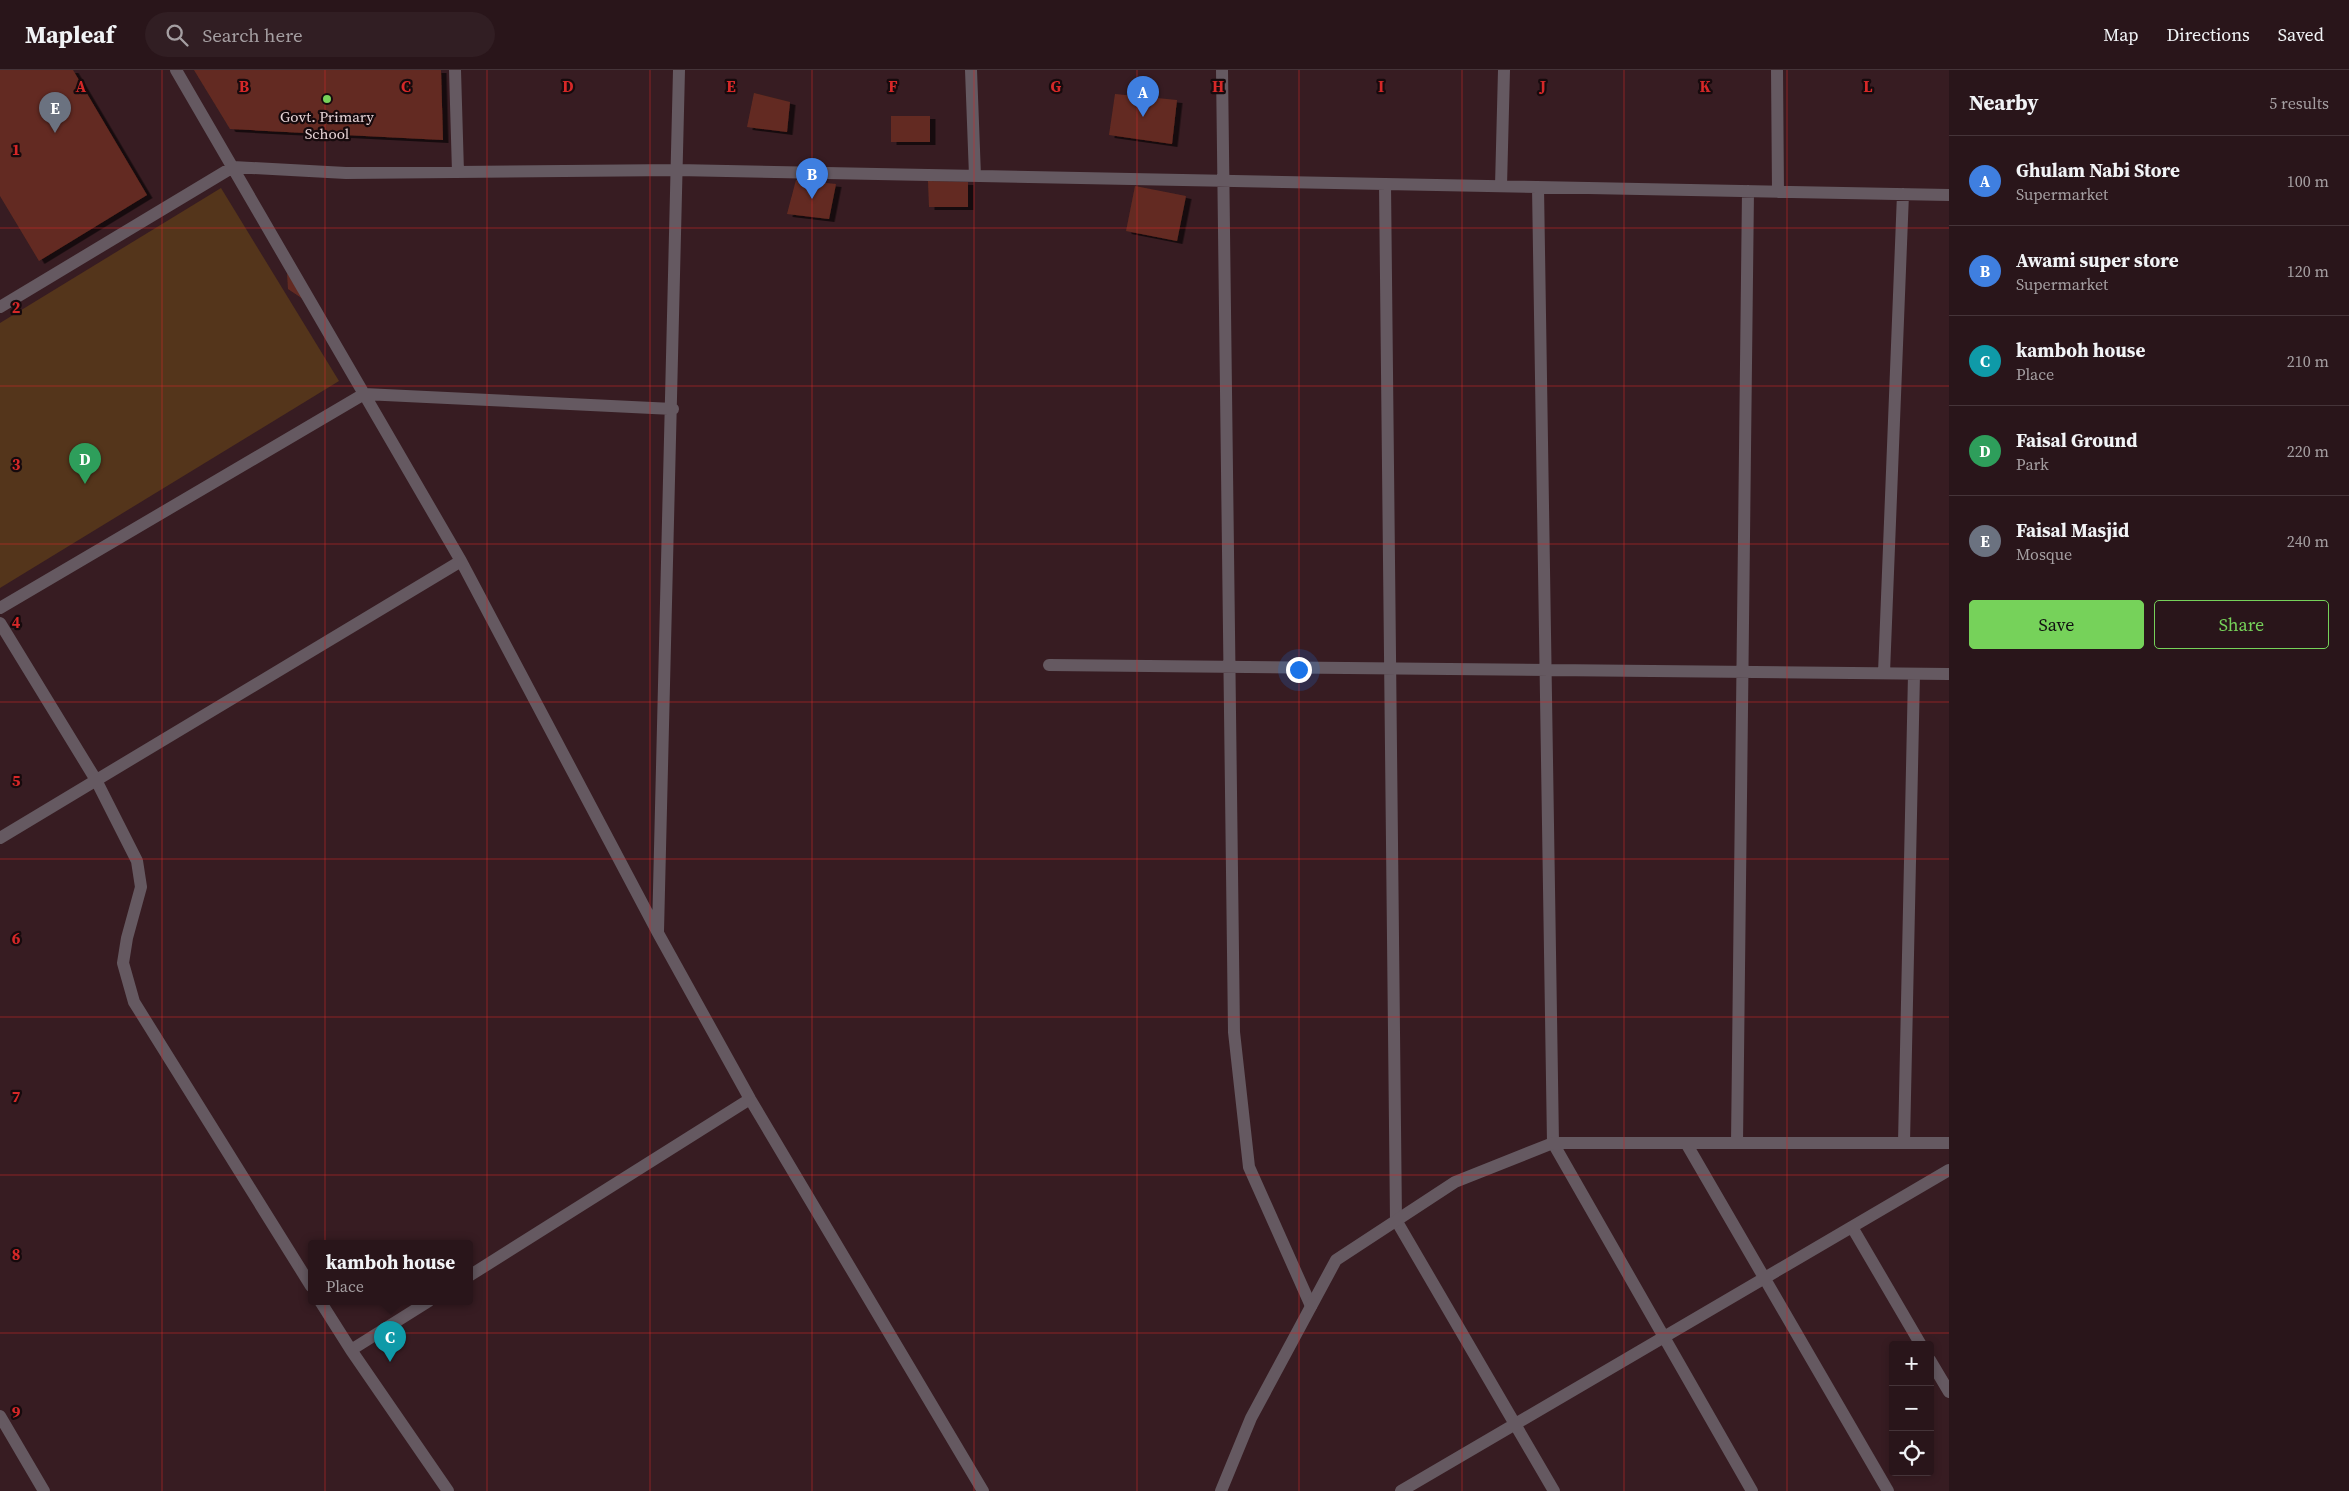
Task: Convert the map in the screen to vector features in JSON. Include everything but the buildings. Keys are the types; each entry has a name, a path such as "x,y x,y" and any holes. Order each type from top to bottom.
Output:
{"street":[{"path":"176,70 461,561 658,933 750,1099 983,1491"},
{"path":"455,70 458,172"},
{"path":"658,933 673,409 679,70"},
{"path":"971,70 975,176"},
{"path":"1222,70 1234,1032 1248,1167 1311,1306"},
{"path":"1501,186 1504,70"},
{"path":"1777,70 1778,192"},
{"path":"0,307 233,167 346,173 677,170 1949,195"},
{"path":"1385,184 1396,1220 1554,1491"},
{"path":"1538,187 1552,1143 1752,1491"},
{"path":"1737,1143 1748,191"},
{"path":"1884,673 1903,194"},
{"path":"0,608 364,394 673,409"},
{"path":"0,838 461,561"},
{"path":"0,622 96,780 137,861 141,887 127,938 123,963 134,1002 308,1281"},
{"path":"1049,665 1949,674"},
{"path":"1904,1143 1914,674"},
{"path":"473,1273 750,1099"},
{"path":"1221,1491 1251,1418 1336,1260 1455,1182 1552,1143 1949,1143"},
{"path":"1686,1143 1888,1491"},
{"path":"1401,1491 1415,1488 1515,1424 1948,1173"},
{"path":"1852,1227 1919,1341"},
{"path":"323,1305 351,1350 448,1491"},
{"path":"351,1350 423,1305"},
{"path":"1934,1367 1949,1392"},
{"path":"0,1416 44,1491"}],"shaded area":[{"path":"221,188 339,381 0,588 0,323"}],"place":[{"name":"Govt. Primary School","path":"327,99"},
{"name":"Ghulam Nabi Store","path":"1143,117"},
{"name":"Faisal Masjid","path":"55,133"},
{"name":"Awami super store","path":"812,199"},
{"name":"Faisal Ground","path":"85,484"},
{"name":"kamboh house","path":"390,1362"}]}
